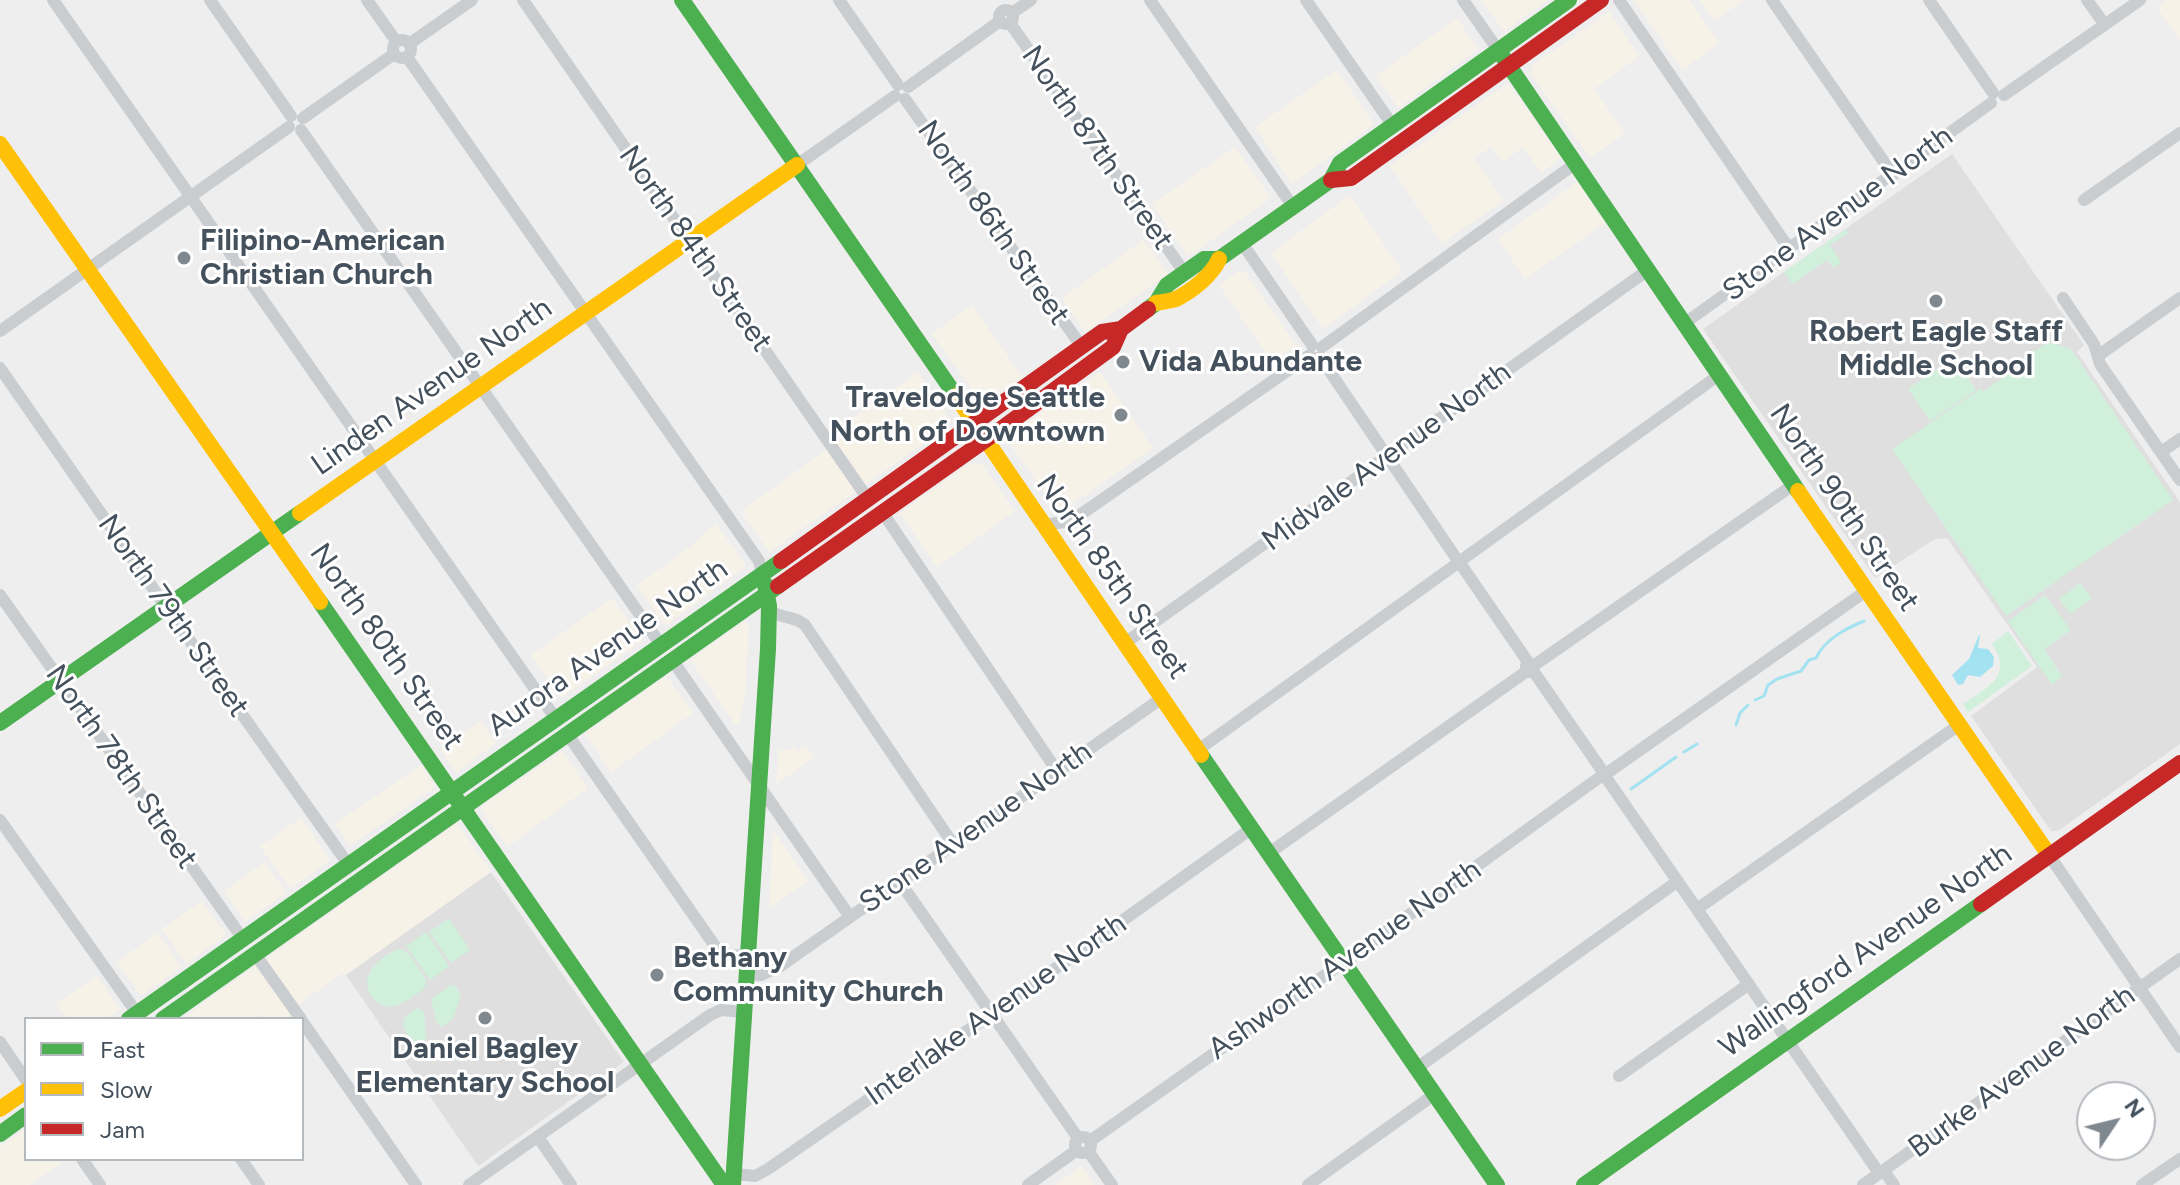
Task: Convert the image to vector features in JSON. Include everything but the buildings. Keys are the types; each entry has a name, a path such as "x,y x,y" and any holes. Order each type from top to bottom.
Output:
{"main road":[{"name":"North 85th Street","path":"682,0 1497,1185"},
{"name":"Aurora Avenue North","path":"1156,303 1175,299 1193,287 1214,270 1219,259 1331,180 1340,163 1569,0"},
{"name":"Aurora Avenue North","path":"1331,180 1351,178 1601,0"},
{"name":"North 90th Street","path":"1498,50 2049,855"},
{"name":"North 80th Street","path":"0,144 641,1064 730,1181"},
{"name":"Linden Avenue North","path":"0,723 797,165"},
{"name":"Aurora Avenue North","path":"136,1017 452,790 762,574 864,492 974,423 1102,332 1121,329 1156,303 1167,285 1184,272 1204,259 1219,259"},
{"name":"Aurora Avenue North","path":"166,1017 673,661 768,603 883,513 1113,347 1121,329"},
{"path":"730,1181 759,785 768,603 762,574"},
{"name":"Wallingford Avenue North","path":"1584,1185 2180,763"},
{"path":"0,1109 24,1092"},
{"path":"0,1134 24,1116"}],"street":[{"path":"53,0 556,719"},
{"path":"210,0 661,645"},
{"path":"367,0 759,561 762,574"},
{"path":"0,331 472,0"},
{"name":"North 84th Street","path":"523,0 864,492"},
{"name":"North 86th Street","path":"839,0 1082,347"},
{"name":"North 87th Street","path":"994,0 1184,272"},
{"name":"Linden Avenue North","path":"797,165 1031,0"},
{"path":"1150,0 1294,208"},
{"path":"1306,0 1393,126"},
{"name":"North 90th Street","path":"1463,0 1498,50"},
{"path":"1619,0 1790,250"},
{"path":"1772,0 1893,175"},
{"path":"1929,0 1996,97"},
{"path":"2087,0 2105,25"},
{"name":"Stone Avenue North","path":"1685,323 1790,250 1996,97 2140,0"},
{"path":"2084,200 2180,133"},
{"path":"1043,525 1077,517 1316,351 1576,163"},
{"path":"1242,243 1697,909 1894,1185"},
{"name":"Midvale Avenue North","path":"1125,643 1648,270"},
{"path":"2063,298 2094,344 2100,364 2180,480"},
{"path":"2099,355 2180,298"},
{"name":"North 79th Street","path":"0,368 348,864"},
{"path":"1198,750 1719,375"},
{"path":"2161,452 2180,439"},
{"path":"1269,853 1793,485"},
{"path":"883,513 1057,771"},
{"name":"Ashworth Avenue North","path":"1028,1185 1866,591"},
{"name":"North 78th Street","path":"0,595 243,939"},
{"path":"768,603 783,618 805,625 953,844"},
{"path":"673,661 850,917"},
{"name":"Stone Avenue North","path":"747,974 761,975 774,970 1162,698"},
{"path":"1697,909 1959,725"},
{"path":"568,735 717,949 729,955 748,956"},
{"path":"0,820 136,1017"},
{"name":"Interlake Avenue North","path":"730,1181 764,1172 1252,828"},
{"name":"North 90th Street","path":"2049,855 2180,1047"},
{"path":"1417,1068 1678,881"},
{"path":"900,882 1112,1185"},
{"path":"255,954 299,1017"},
{"name":"Burke Avenue North","path":"1863,1185 2180,959"},
{"path":"1619,1076 1749,984"},
{"path":"469,1185 715,1012 744,1012"},
{"path":"304,1024 416,1185"},
{"path":"0,1042 24,1077"},
{"path":"1308,1185 1435,1094"},
{"path":"538,1137 571,1185"},
{"path":"2142,1185 2180,1159"},
{"path":"83,1161 100,1185"},
{"path":"242,1161 259,1185"}],"shaded area":[{"path":"1481,0 1549,0 1504,31"},
{"path":"1634,0 1689,0 1719,43 1682,70"},
{"path":"1700,0 1744,0 1714,21"},
{"path":"2167,0 2180,0 2180,41 2157,7"},
{"path":"1609,12 1639,56 1594,89 1625,133 1590,158 1531,74 1533,65"},
{"path":"1457,18 1478,49 1398,108 1376,76"},
{"path":"1337,70 1374,124 1292,184 1255,127"},
{"path":"1508,83 1561,158 1541,173 1523,147 1503,162 1491,147 1474,158 1503,201 1442,243 1390,166"},
{"path":"1235,147 1271,198 1188,257 1152,204"},
{"path":"1952,154 2084,345 2077,352 2180,502 2180,744 2058,831 2051,831 1971,716 2037,667 1947,538 1935,539 1875,578 1703,329"},
{"path":"1577,182 1605,223 1525,279 1498,239"},
{"path":"1350,195 1402,271 1323,329 1271,253"},
{"path":"1143,240 1168,274 1085,332 1062,298"},
{"path":"1240,270 1245,272 1296,345 1272,362 1219,285"},
{"path":"972,305 1023,378 986,401 979,399 932,334"},
{"path":"918,372 947,415 946,428 769,552 741,511 843,438 837,429"},
{"path":"1100,372 1153,448 1059,513 1009,443 1010,434"},
{"path":"970,463 982,464 1015,511 937,567 900,513"},
{"path":"716,524 745,567 664,625 637,585"},
{"path":"612,598 642,641 561,698 531,655"},
{"path":"745,621 749,624 745,694 739,723 735,724 690,660"},
{"path":"666,676 693,713 611,772 585,734"},
{"path":"481,721 496,743 456,772 440,750"},
{"path":"806,746 815,757 776,784 779,750 794,747 798,752"},
{"path":"562,751 588,788 507,847 480,808"},
{"path":"421,765 435,787 350,846 335,824"},
{"path":"301,818 330,860 290,889 260,846"},
{"path":"457,823 491,872 346,975 343,973 304,1000 289,1017 263,1017 261,1014 256,1017 184,1017"},
{"path":"775,833 808,881 769,908 773,835"},
{"path":"265,862 286,893 245,922 224,891"},
{"name":"Daniel Bagley Elementary School","path":"491,872 624,1062 478,1166 346,975"},
{"path":"202,901 226,935 186,964 162,929"},
{"path":"158,933 181,967 141,996 117,962"},
{"path":"97,976 120,1009 110,1017 66,1017 56,1004"},
{"path":"24,1129 24,1161 64,1161 30,1185 0,1185 0,1147"},
{"path":"1082,1166 1094,1185 1055,1185"}],"green space":[{"path":"1846,229 1848,233 1830,245 1841,262 1834,268 1827,260 1792,284 1784,272"},
{"path":"2048,342 2071,349 2173,500 2006,616 1892,449 1980,389 1983,392"},
{"path":"1954,358 1976,390 1930,421 1908,389"},
{"path":"2080,583 2092,598 2071,614 2059,599"},
{"path":"2045,595 2071,630 2044,649 2062,676 2052,685 2008,621"},
{"path":"2008,631 2032,666 1968,712 1963,704 1989,686 1999,673 1998,655 1992,644"},
{"path":"449,918 470,950 451,963 429,932"},
{"path":"426,932 449,966 430,980 406,946"},
{"path":"400,949 412,958 426,984 405,1002 385,1006 369,992 368,977 378,962"},
{"path":"451,985 456,986 461,996 453,1019 442,1027 437,1024 431,999"},
{"path":"417,1008 424,1012 426,1036 425,1040 415,1045 403,1027 405,1017"}],"water":[{"path":"1979,635 1978,648 1988,649 1994,657 1993,666 1980,677 1968,675 1963,684 1958,685 1952,675 1969,659"}],"waterway":[{"path":"1755,700 1764,696 1768,685 1777,679 1801,671 1836,635 1864,621"},
{"path":"1736,725 1740,713 1748,705"},
{"path":"1684,752 1697,744"},
{"path":"1631,789 1676,757"}],"traffic: fast":[{"path":"682,0 956,396"},
{"path":"1148,309 1156,303 1167,285 1204,259 1219,259 1331,180 1340,163 1569,0"},
{"path":"1503,57 1798,491"},
{"path":"0,723 300,513"},
{"path":"132,1017 781,561"},
{"path":"733,1185 768,649 769,606 765,584"},
{"path":"166,1017 778,586"},
{"path":"320,602 724,1185"},
{"path":"1201,755 1497,1185"},
{"path":"1584,1185 1981,904"},
{"path":"0,1134 24,1116"}],"traffic: slow":[{"path":"0,144 320,602"},
{"path":"300,513 797,165"},
{"path":"1156,303 1176,299 1188,292 1207,277 1219,259"},
{"path":"956,396 1201,755"},
{"path":"1798,491 2049,855"},
{"path":"0,1109 24,1092"}],"traffic: jam":[{"path":"1331,180 1351,178 1601,0"},
{"path":"781,561 1102,332 1121,329 1148,309"},
{"path":"778,586 1113,347 1121,329"},
{"path":"1981,904 2180,763"}],"place":[{"name":"Filipino-American Christian Church","path":"184,258"},
{"name":"Robert Eagle Staff Middle School","path":"1936,301"},
{"name":"Vida Abundante","path":"1123,362"},
{"name":"Travelodge Seattle North of Downtown","path":"1121,415"},
{"name":"Bethany Community Church","path":"657,975"},
{"name":"Daniel Bagley Elementary School","path":"485,1018"}]}
